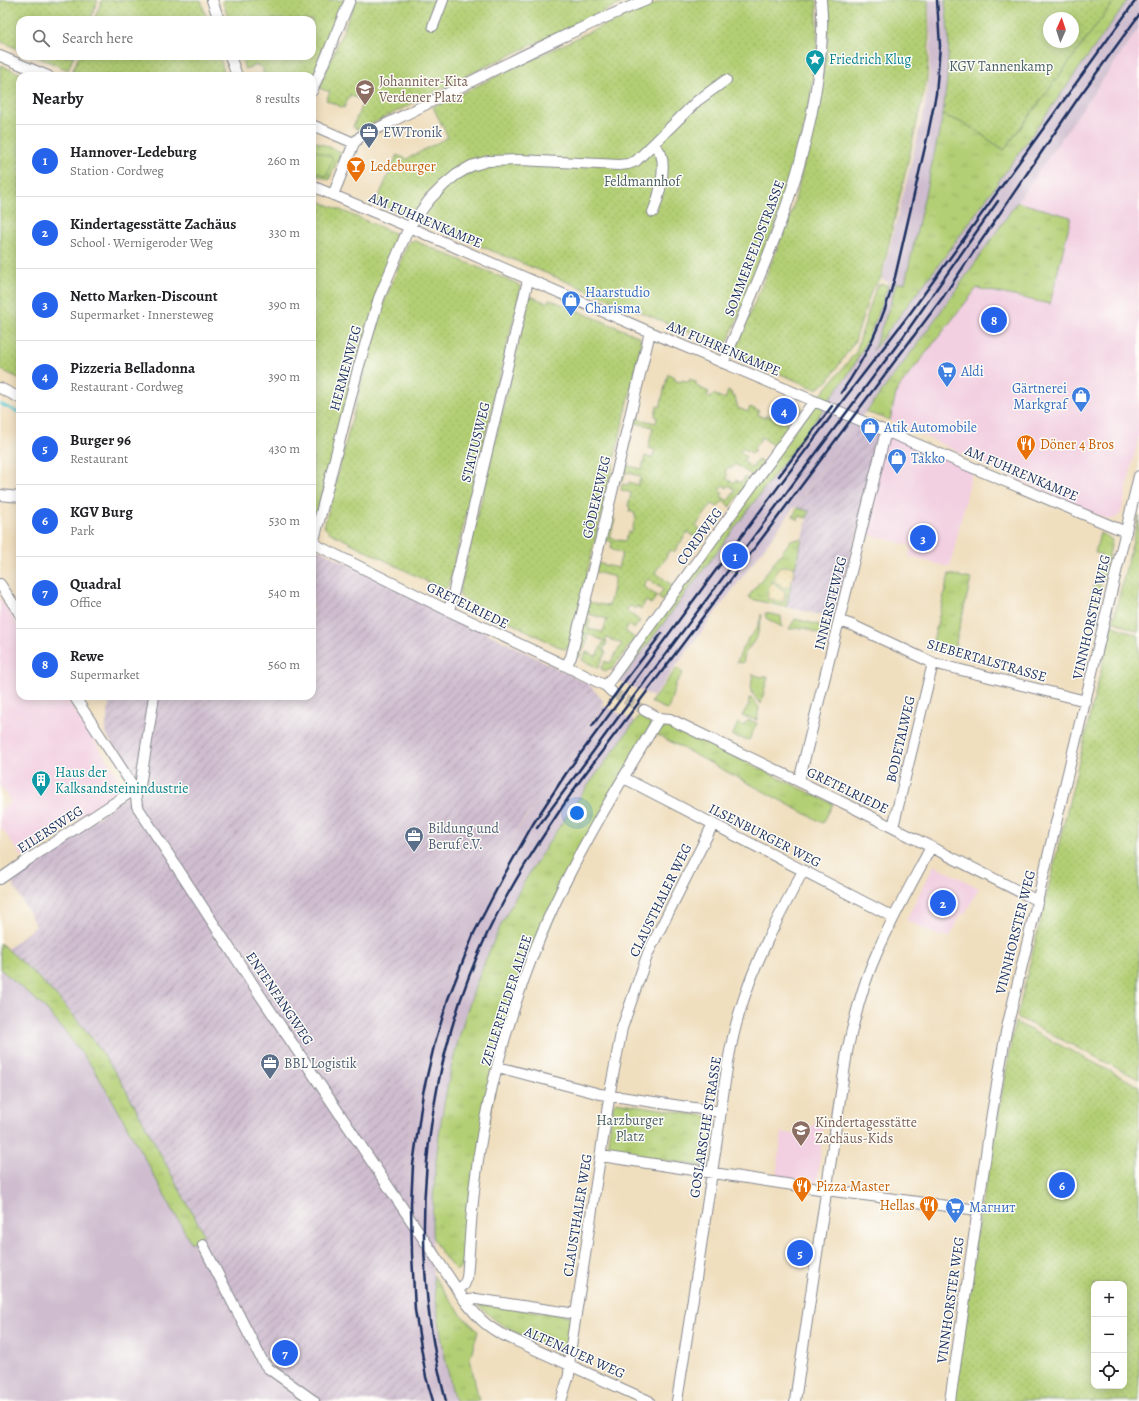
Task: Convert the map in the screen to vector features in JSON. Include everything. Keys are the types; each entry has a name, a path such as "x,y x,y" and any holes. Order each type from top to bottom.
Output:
{"street":[{"path":"212,0 218,16"},
{"path":"316,81 350,0"},
{"path":"433,26 443,0"},
{"name":"SOMMERFELDSTRASSE","path":"723,363 773,245 799,168 815,97 821,55 821,0"},
{"path":"333,195 354,143 360,137 495,70 643,1"},
{"path":"0,56 38,72"},
{"path":"231,60 236,72"},
{"path":"409,227 430,199 444,184 471,166 488,161 502,160 619,165 636,161 697,101 726,80"},
{"path":"316,127 354,143"},
{"path":"653,145 658,149 661,155 662,163 658,200 653,212"},
{"name":"AM FUHRENKAMPE","path":"316,188 650,332 1126,532"},
{"name":"HERMENWEG","path":"316,532 366,339 379,298 409,227"},
{"name":"STATIUSWEG","path":"449,611 528,280"},
{"name":"GÖDEKEWEG","path":"566,666 571,656 590,582 650,332"},
{"path":"0,390 16,396"},
{"name":"CORDWEG","path":"609,689 814,401"},
{"name":"INNERSTEWEG","path":"800,781 886,431"},
{"name":"VINNHORSTER WEG","path":"950,1401 1006,1032 1139,476"},
{"path":"0,495 16,497"},
{"name":"GRETELRIEDE","path":"316,545 449,611 566,666 609,689"},
{"path":"0,584 16,608"},
{"name":"SIEBERTALSTRASSE","path":"840,621 852,624 933,663 1086,701"},
{"name":"BODETALWEG","path":"894,823 933,663"},
{"name":"ENTENFANGWEG","path":"77,700 135,790 138,806 141,812 260,995 457,1290 479,1319 490,1328"},
{"path":"135,790 140,786 153,700"},
{"name":"GRETELRIEDE","path":"644,710 659,718 670,718 1038,900"},
{"name":"ZELLERFELDER ALLEE","path":"457,1290 464,1285 467,1278 472,1211 487,1110 509,1026 522,986 538,941 572,868 659,718"},
{"name":"ILSENBURGER WEG","path":"624,778 893,917"},
{"name":"EILERSWEG","path":"0,880 135,790"},
{"name":"CLAUSTHALER WEG","path":"561,1401 569,1375 576,1314 600,1156 622,1028 641,972 659,930 713,824"},
{"path":"795,1401 846,1056 854,1020 875,956 893,917 931,847"},
{"name":"GOSLARSCHE STRASSE","path":"677,1401 733,1037 746,992 764,945 803,871"},
{"path":"498,1067 610,1096 721,1112"},
{"path":"600,1156 826,1190 978,1210"},
{"path":"203,1245 263,1362 268,1368 314,1401"},
{"path":"465,1301 476,1300 576,1314"},
{"name":"ALTENAUER WEG","path":"490,1328 649,1401"}],"shaded area":[{"path":"929,0 945,0 949,40 943,115 905,283 896,283 891,303 874,349 946,255 1128,0 1139,0 1139,28 963,282 906,361 859,420 653,697 620,681 816,419 853,366 868,339 889,282 882,279 924,111 929,79 931,40"},
{"path":"1139,28 1139,436 1121,513 1116,518 1109,520 1009,476 890,420 897,390 977,288 1050,303 1071,217 1017,202"},
{"path":"859,420 886,431 833,618 786,607 809,511 795,507"},
{"path":"886,431 973,468 950,567 909,557 911,546 861,532"},
{"path":"316,548 589,684 604,702 492,867 464,923 443,982 427,1034 417,1080 402,1192 402,1228 407,1307 414,1364 424,1401 303,1401 267,1375 255,1360 191,1243 204,1234 123,1085 99,1050 72,1015 41,980 7,949 36,926 11,881 140,786 105,733 109,700 316,700"},
{"path":"0,598 16,622 16,700 68,700 120,780 119,790 22,857 0,826 0,810 11,802 0,785"},
{"path":"603,705 635,721 639,716 570,810 508,911 484,964 466,1016 452,1066 441,1119 432,1237 433,1275 439,1325 455,1401 424,1401 414,1364 407,1307 402,1228 402,1192 417,1080 427,1034 443,982 464,923 492,867 561,764"},
{"path":"934,865 979,888 965,914 962,913 949,938 943,934 941,937 906,920"},
{"path":"0,969 44,1007 93,1068 127,1126 255,1360 267,1375 303,1401 0,1401"},
{"name":"Kindertagesstätte Zachäus-Kids","path":"814,1122 823,1124 821,1139 819,1139 822,1141 817,1182 776,1177 782,1132 805,1136 806,1125 814,1126"}],"green space":[{"path":"0,0 98,0 92,16 16,16 16,48 0,41"},
{"path":"102,0 201,0 206,16 96,16"},
{"path":"222,0 345,0 315,72 262,72 264,69 257,65 245,69 242,60 316,60 316,16 228,16"},
{"path":"356,0 628,0 470,74 360,130 353,127 363,101 350,95 344,108 326,100 330,92 319,88"},
{"name":"Feldmannhof","path":"664,0 817,0 817,52 809,106 787,195 751,289 725,347 376,203 397,155 407,159 448,137 433,107 610,22"},
{"path":"826,0 928,0 929,41 927,79 881,278 871,291 855,341 828,381 816,389 738,356 735,350 791,215 818,109 828,36"},
{"name":"KGV Tannenkamp","path":"945,0 1115,0 1004,150 966,124 943,115 949,40"},
{"path":"1115,0 1128,0 946,255 873,350 891,303 896,283 905,283 943,115 966,124 1004,150"},
{"path":"44,60 72,60 68,70"},
{"path":"77,60 220,60 224,72 72,72"},
{"path":"0,65 17,72 16,377 0,369"},
{"path":"316,142 341,152 329,180 316,175"},
{"path":"316,151 333,158 326,176 316,172"},
{"path":"316,200 392,232 397,235 399,240 316,515"},
{"path":"1017,202 1071,217 1050,304 977,288 897,390 890,420 866,412 905,361"},
{"path":"415,241 518,284 520,287 449,585 445,589 442,589 329,532 324,527 378,318 408,243"},
{"path":"881,284 888,285 881,306 869,336 851,370 826,406 620,681 613,677 816,401 856,352 876,287"},
{"path":"530,296 547,303 549,299 638,336 641,340 641,347 570,645 565,649 464,599 459,593"},
{"path":"668,374 675,377 674,380 681,382 682,380 689,382 690,379 696,382 696,386 709,392 707,397 710,398 713,394 725,399 728,391 735,397 738,408 748,412 750,407 759,411 758,415 765,418 766,415 770,417 772,412 774,413 773,417 791,424 775,447 762,437 752,453 743,448 740,452 746,457 743,461 752,468 758,460 763,463 753,476 735,464 731,469 728,467 725,472 728,475 726,478 734,483 736,480 741,483 745,477 750,481 730,507 723,501 718,507 712,504 696,526 701,530 696,538 688,532 674,552 670,550 666,556 667,557 655,572 673,586 662,601 658,597 663,590 660,585 659,584 658,586 648,579 643,586 657,596 651,604 646,601 641,609 637,606 635,609 631,606 627,608 627,611 640,621 634,629 629,625 625,631 635,638 612,669 606,671 601,669 605,661 610,663 622,644 607,638 605,641 607,642 603,650 606,652 598,668 582,660 586,652 596,656 604,641 587,633 586,638 588,639 579,658 576,654 584,619 590,620 588,629 603,632 607,619 585,613 588,602 609,606 615,577 595,572 597,563 618,568 622,553 611,548 612,542 603,539 608,520 615,519 610,538 625,541 628,532 631,533 636,516 634,515 635,513 629,511 630,507 628,506 631,493 621,490 622,484 628,485 629,482 638,485 639,481 641,481 640,476 632,474 632,472 625,472 623,481 618,480 621,464 642,469 645,456 652,458 655,450 648,448 653,427 632,422 634,412 639,413 638,419 656,423 657,417 655,416 657,406 660,407","holes":["723,485 727,488 729,485 736,490 728,501 721,496 723,493 719,490"]},
{"path":"792,402 800,405 802,409 793,422 788,419 793,407 790,406"},
{"path":"797,508 809,511 807,518 799,516 798,520 793,517"},
{"path":"1139,516 1139,632 1113,621"},
{"path":"1100,533 1112,540 1108,561 1100,559 1101,554 1095,553"},
{"path":"802,539 786,607 751,599 749,596 791,540"},
{"path":"1099,562 1107,565 1103,582 1095,581"},
{"path":"949,574 971,579 953,655 931,650"},
{"path":"1094,583 1102,586 1098,604 1090,601"},
{"path":"765,613 781,616 782,627 766,618"},
{"path":"761,614 757,637 745,653 743,663 737,662 742,648 757,628"},
{"path":"795,619 828,627 826,637 805,628 789,629"},
{"path":"1112,625 1139,636 1139,1079 1017,1017"},
{"path":"677,668 683,673 676,683 668,710 651,702"},
{"path":"753,674 761,677 768,676 761,704 752,690 751,684"},
{"path":"749,698 753,699 759,708 757,720 742,716 749,704"},
{"path":"639,716 650,723 651,726 604,806 506,1025 466,1250 464,1251 463,1267 456,1270 443,1256 433,1238 432,1217 435,1171 444,1104 459,1037 469,1005 493,941 522,885 570,811"},
{"path":"748,720 757,723 749,740 732,736 738,723 743,726"},
{"path":"675,726 833,804 823,823 656,734 662,729"},
{"path":"0,943 35,974 68,1009 97,1046 123,1085 204,1234 191,1243 112,1099 93,1068 44,1007 0,969"},
{"path":"1015,1022 1139,1086 1139,1401 949,1401 964,1301"},
{"name":"Harzburger Platz","path":"616,1102 711,1117 714,1120 708,1164 703,1166 609,1152 607,1149 613,1105"},
{"path":"433,1275 463,1317 478,1331 470,1358 479,1401 455,1401 442,1339"},
{"path":"478,1304 571,1316 565,1350 560,1352 516,1332 486,1313"}],"sand":[{"path":"784,566 795,567 790,587 785,589 773,579 778,569"},
{"path":"771,581 785,592 784,602 768,599 767,593"}],"waterway":[{"path":"0,404 16,411"}],"tunnel":[{"path":"612,692 644,710"}],"railway":[{"path":"841,393 866,352 880,322 895,277 936,94 940,46 937,0"},
{"path":"433,1401 426,1377 415,1310 411,1204 413,1165 423,1093 434,1046 448,999 474,933 533,824 567,772 713,574 911,312 1136,0"},
{"path":"446,1401 434,1344 426,1285 424,1224 427,1164 434,1104 447,1045 465,988 487,934 519,875 542,837 579,782 943,297 1079,97 1139,15"},
{"path":"537,828 903,337 998,201"},
{"path":"779,476 832,406"},
{"path":"592,726 662,633"}],"place":[{"name":"Friedrich Klug","path":"815,76"},
{"name":"Johanniter-Kita Verdener Platz","path":"365,106"},
{"name":"EWTronik","path":"369,149"},
{"name":"Ledeburger","path":"356,183"},
{"name":"Haarstudio Charisma","path":"571,317"},
{"name":"Rewe","path":"994,320"},
{"name":"Aldi","path":"947,388"},
{"name":"Pizzeria Belladonna","path":"784,411"},
{"name":"Gärtnerei Markgraf","path":"1081,413"},
{"name":"Atik Automobile","path":"870,444"},
{"name":"Döner 4 Bros","path":"1026,461"},
{"name":"Takko","path":"897,475"},
{"name":"Netto Marken-Discount","path":"923,538"},
{"name":"Hannover-Ledeburg","path":"735,556"},
{"name":"Haus der Kalksandsteinindustrie","path":"41,797"},
{"name":"Bildung und Beruf e.V.","path":"414,853"},
{"name":"Kindertagesstätte Zachäus","path":"943,903"},
{"name":"BBL Logistik","path":"270,1080"},
{"name":"Kindertagesstätte Zachäus-Kids","path":"801,1147"},
{"name":"KGV Burg","path":"1062,1185"},
{"name":"Pizza Master","path":"802,1203"},
{"name":"Hellas","path":"929,1222"},
{"name":"Магнит","path":"955,1224"},
{"name":"Burger 96","path":"800,1253"},
{"name":"Quadral","path":"285,1353"}]}
